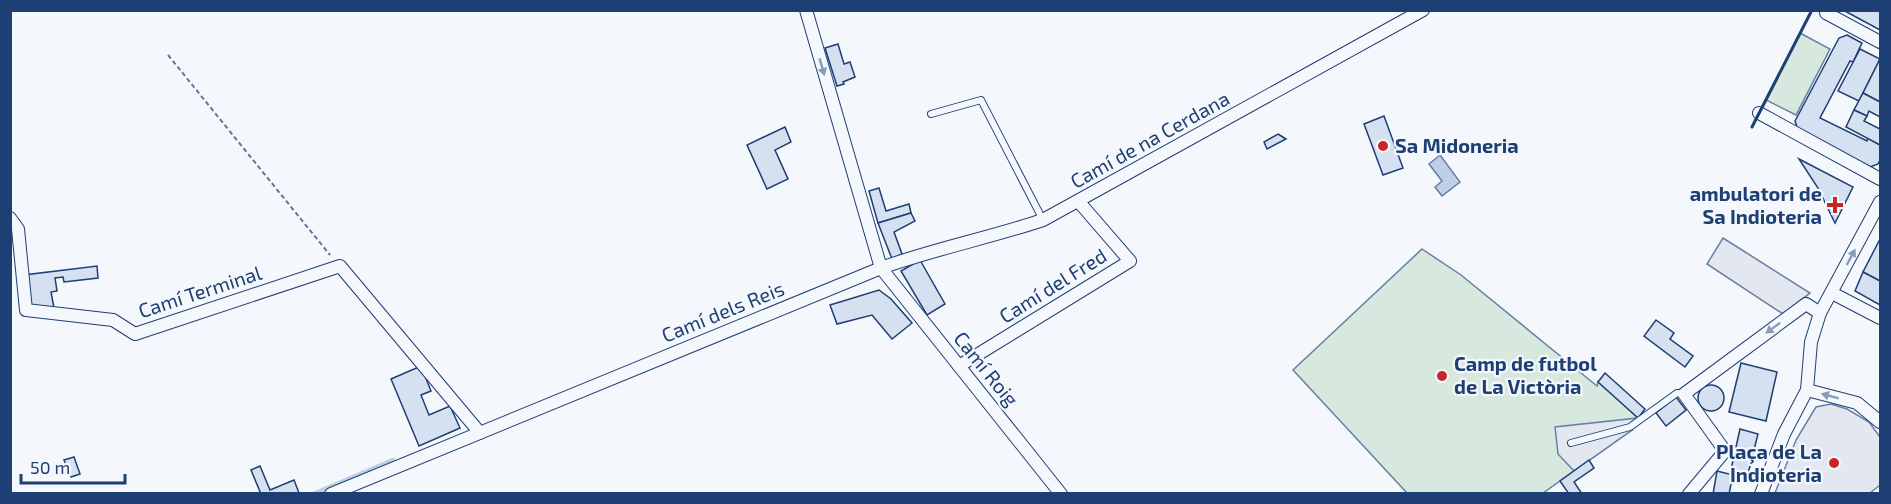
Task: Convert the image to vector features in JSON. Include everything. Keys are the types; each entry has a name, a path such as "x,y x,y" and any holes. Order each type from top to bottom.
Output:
{"street":[{"path":"806,10 868,232 881,268"},
{"name":"Camí de na Cerdana","path":"881,268 917,255 1008,232 1043,220 1423,10"},
{"path":"1826,13 1881,42"},
{"path":"1759,113 1881,179"},
{"name":"Camí del Fred","path":"959,366 1130,261 1079,202"},
{"path":"1761,494 1784,434 1807,390 1811,342 1820,313 1881,202"},
{"name":"Camí Terminal","path":"10,218 18,229 26,310 113,320 135,334 340,266"},
{"path":"340,266 480,433"},
{"name":"Camí Roig","path":"881,268 1061,494"},
{"name":"Camí dels Reis","path":"331,494 881,268"},
{"path":"1832,293 1881,318"},
{"path":"1689,494 1725,451 1684,394 1806,304 1820,313"},
{"path":"1807,390 1857,403 1881,422"}],"lane":[{"path":"930,114 981,99 1043,220"},
{"path":"1571,443 1630,427 1677,393 1684,394"}],"path":[{"path":"168,55 340,266"}],"shaded area":[{"path":"1800,33 1830,49 1796,115 1766,100"},
{"path":"1723,238 1810,293 1783,314 1707,264"},
{"name":"Camp de futbol de La Victòria","path":"1422,249 1461,275 1597,386 1598,382 1638,418 1632,430 1543,493 1407,493 1293,370"},
{"name":"Plaça de La Indioteria","path":"1831,404 1847,409 1869,422 1880,437 1880,485 1870,493 1775,493 1796,440 1816,407"},
{"path":"1638,418 1632,430 1574,471 1558,454 1555,427"}],"water":[{"path":"1440,155 1460,182 1442,196 1435,187 1442,181 1429,164"}],"building":[{"path":"1843,10 1880,10 1880,30"},
{"path":"1847,35 1862,43 1820,118 1880,145 1880,160 1878,164 1870,167 1798,130 1795,121 1839,38"},
{"path":"838,44 844,64 850,62 855,77 837,86 825,48"},
{"path":"1860,49 1880,59 1859,101 1838,91"},
{"path":"1880,59 1880,102 1863,93"},
{"path":"1863,93 1880,102 1880,117 1869,111 1867,116 1854,110"},
{"path":"1854,110 1867,116 1864,121 1880,129 1880,145 1846,127"},
{"name":"Sa Midoneria","path":"1384,116 1403,168 1383,175 1364,124"},
{"path":"785,127 791,142 775,150 788,179 767,189 747,145"},
{"path":"1278,134 1286,139 1267,149 1264,142"},
{"name":"ambulatori de Sa Indioteria","path":"1799,159 1853,187 1835,223 1818,188"},
{"path":"879,188 886,211 909,204 911,213 878,223 869,191"},
{"path":"911,213 915,221 894,232 902,254 892,259 878,223"},
{"path":"1880,239 1880,281 1863,272"},
{"path":"920,260 945,304 927,315 901,271"},
{"path":"97,266 98,278 64,282 63,277 55,278 57,291 51,292 54,308 30,306 24,275"},
{"path":"1863,272 1880,281 1880,305 1855,291"},
{"path":"879,290 891,299 912,323 892,339 872,315 837,324 830,305"},
{"path":"1656,320 1674,333 1670,339 1693,356 1685,367 1644,336"},
{"path":"1741,363 1777,372 1766,421 1729,412"},
{"path":"421,366 431,391 421,395 429,415 450,406 460,428 419,446 391,379"},
{"path":"1605,373 1645,409 1638,418 1598,382"},
{"path":"1711,385 1720,389 1724,398 1720,407 1711,411 1702,407 1698,398 1702,389"},
{"path":"1676,397 1686,410 1666,426 1656,413"},
{"path":"1740,429 1758,434 1747,478 1730,474"},
{"path":"74,457 80,474 71,477 64,460"},
{"path":"1589,460 1594,468 1574,482 1582,494 1569,494 1560,481"},
{"path":"260,466 270,490 294,480 299,493 261,494 251,470"},
{"path":"1717,471 1733,475 1729,494 1713,494"}],"waterway":[{"path":"313,494 393,460"}],"wall":[{"path":"1752,127 1812,10"}],"place":[{"name":"Sa Midoneria","path":"1383,146"},
{"name":"ambulatori de Sa Indioteria","path":"1835,205"},
{"name":"Camp de futbol de La Victòria","path":"1442,376"},
{"name":"Plaça de La Indioteria","path":"1834,463"}]}
